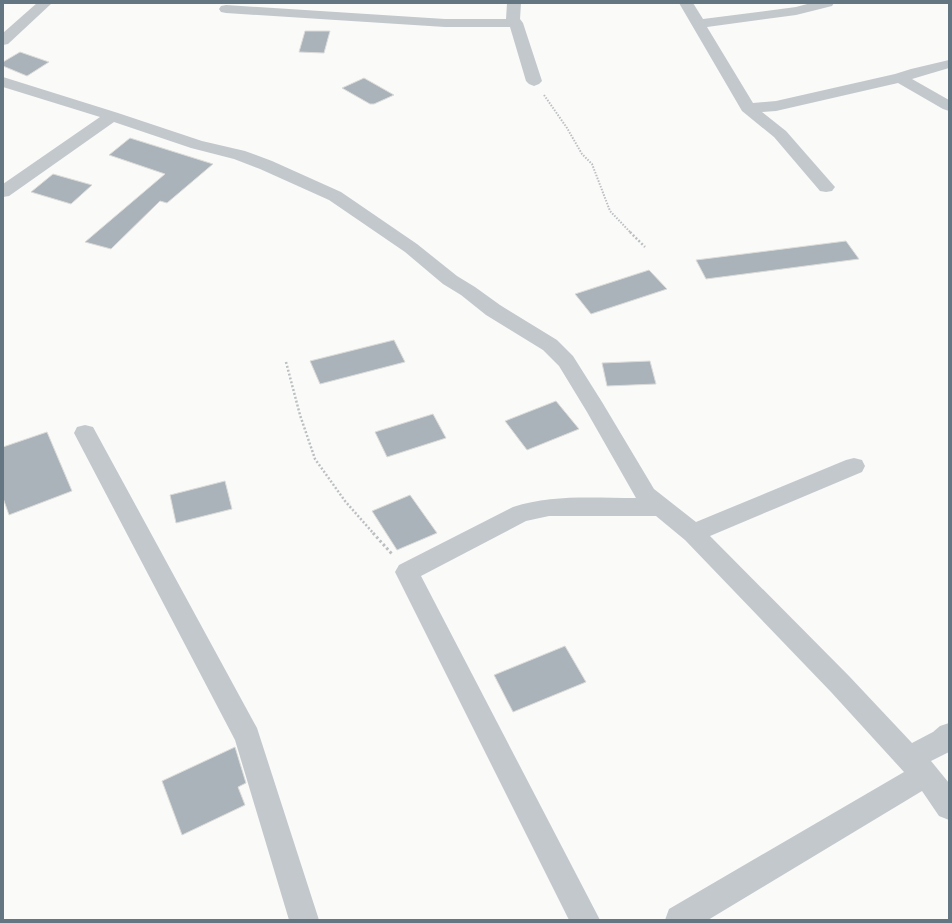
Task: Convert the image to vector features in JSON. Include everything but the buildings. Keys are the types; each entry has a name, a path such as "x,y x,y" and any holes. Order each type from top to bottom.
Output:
{"street":[{"path":"3,41 45,3"},
{"path":"514,3 513,19 516,23 534,81"},
{"path":"686,3 748,108 780,134 826,187"},
{"path":"698,24 796,11 827,3"},
{"path":"226,9 445,22 516,23"},
{"path":"748,108 776,106 900,78 916,72 949,64"},
{"path":"900,78 949,106"},
{"path":"3,82 197,144 239,155 266,165 335,196 410,248 450,280 468,291 493,310 550,345 566,361 595,406 646,495 693,533 840,684 917,766 949,806"},
{"path":"3,192 112,116"},
{"path":"85,433 248,737 304,920"},
{"path":"693,533 854,466"},
{"path":"584,920 407,572 522,513 549,506 660,507"},
{"path":"680,920 917,766 949,736"}],"path":[{"path":"534,81 567,128 582,154 592,164 610,211 645,247"},
{"path":"286,362 300,415 315,459 345,501 407,572"}]}
